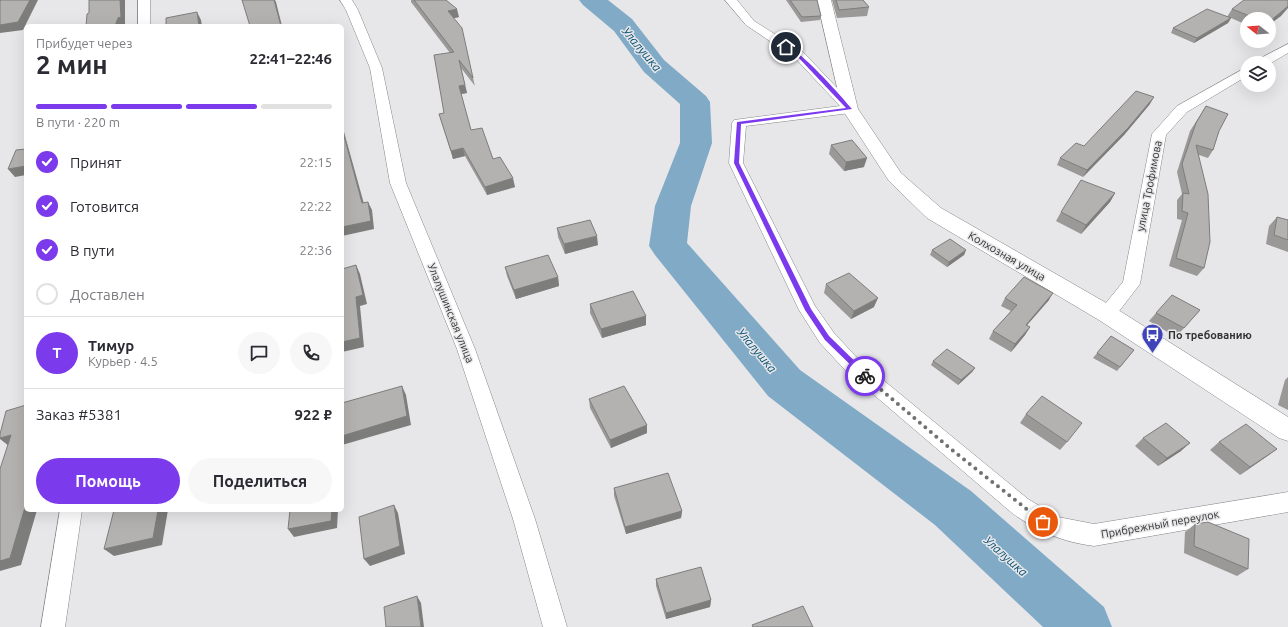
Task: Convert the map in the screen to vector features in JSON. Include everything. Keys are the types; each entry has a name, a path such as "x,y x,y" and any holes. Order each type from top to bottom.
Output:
{"street":[{"path":"144,0 144,24"},
{"name":"Улалушинская улица","path":"346,0 352,10 376,68 398,183 466,349 524,519 555,627"},
{"path":"731,0 750,23 799,55 850,109"},
{"name":"Колхозная улица","path":"824,0 850,109 895,176 934,213 1107,314 1288,430"},
{"path":"1274,56 1288,48"},
{"name":"улица Трофимова","path":"1107,314 1131,284 1159,134 1182,109 1240,75"},
{"name":"Прибрежный переулок","path":"850,109 739,123 736,163 808,310 827,338 853,366 1020,506 1043,522 1070,532 1094,535 1288,502"},
{"path":"53,627 71,512"}],"building":[{"path":"1,0 30,0 18,22 0,25"},
{"path":"89,0 120,0 121,17 118,18 116,24 86,24 87,14 89,13"},
{"path":"242,0 274,0 280,24 249,24"},
{"path":"414,0 446,0 457,9 448,11 462,28 473,78 459,60 465,85 459,86 471,130 482,128 493,159 500,157 513,178 485,187 463,148 451,151 439,114 444,113 434,55 454,52"},
{"path":"790,0 817,0 821,16 802,17"},
{"path":"836,0 863,0 869,7 839,10"},
{"path":"1244,0 1288,0 1288,6 1276,16 1276,12 1240,12 1232,9"},
{"path":"1207,9 1231,18 1197,38 1173,28"},
{"path":"197,12 199,24 166,24 166,18"},
{"path":"1136,91 1154,97 1128,128 1087,170 1060,158 1076,143 1084,146"},
{"path":"1206,106 1228,114 1219,131 1213,150 1196,145 1208,194 1210,242 1204,268 1176,258 1188,213 1182,211 1183,193 1189,194 1182,164 1196,123"},
{"path":"344,136 362,203 368,202 371,221 344,227"},
{"path":"852,140 867,158 846,162 831,145"},
{"path":"24,149 24,166 8,169 16,150"},
{"path":"1081,180 1115,193 1086,225 1061,212"},
{"path":"1277,217 1288,220 1288,240 1274,235"},
{"path":"590,220 597,236 564,244 557,228"},
{"path":"950,239 966,250 949,262 932,250"},
{"path":"548,255 558,277 514,290 505,267"},
{"path":"356,265 363,295 356,297 360,338 344,342 344,268"},
{"path":"849,273 878,298 854,311 826,284"},
{"path":"1024,277 1053,293 1026,325 1030,327 1015,344 993,331 1017,305 1005,298"},
{"path":"633,291 646,316 601,329 590,304"},
{"path":"1172,295 1200,310 1184,328 1156,313"},
{"path":"1111,336 1134,350 1120,367 1097,353"},
{"path":"947,349 975,368 961,380 933,361"},
{"path":"402,386 407,416 344,435 344,402"},
{"path":"624,386 647,425 610,440 589,399"},
{"path":"1042,396 1082,423 1067,442 1026,414"},
{"path":"24,406 24,511 10,558 0,561 0,469 11,435 0,438 6,411"},
{"path":"1166,423 1190,443 1167,458 1143,438"},
{"path":"1246,424 1277,449 1250,467 1219,442"},
{"path":"668,473 682,511 625,527 614,488"},
{"path":"394,505 400,546 364,559 359,517"},
{"path":"113,512 158,512 153,538 104,549"},
{"path":"290,512 332,512 331,521 288,529"},
{"path":"1208,522 1249,539 1248,569 1194,546 1195,524"},
{"path":"701,567 711,600 666,613 656,579"},
{"path":"417,596 421,627 386,627 384,607"},
{"path":"803,606 813,627 753,627 752,625"}],"waterway":[{"name":"Улалушка","path":"592,0 623,25 654,66 695,102 696,143 673,206 668,246 784,383 953,508 1084,627"}],"way so far":[{"path":"865,376 1020,506 1043,522"}],"place":[{"name":"По требованию","path":"1152,354"}],"route":[{"path":"786,47 799,55 850,109 739,123 736,163 808,310 827,338 853,366 865,376"}]}
